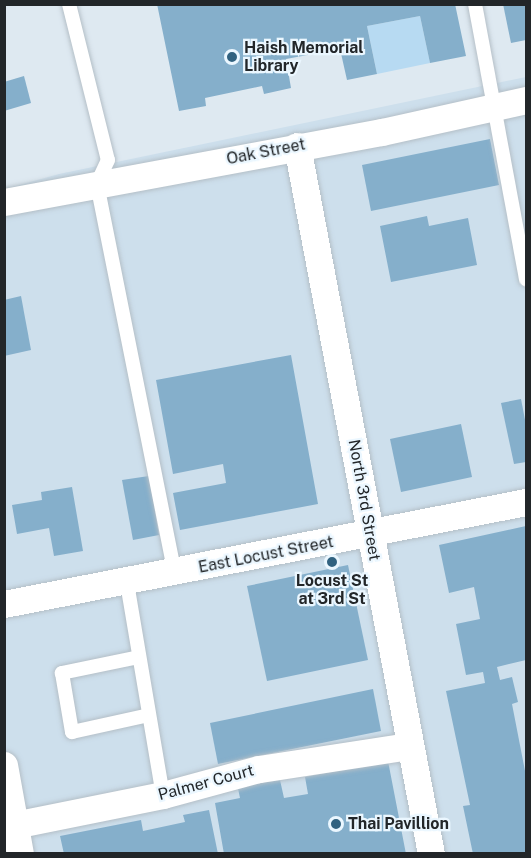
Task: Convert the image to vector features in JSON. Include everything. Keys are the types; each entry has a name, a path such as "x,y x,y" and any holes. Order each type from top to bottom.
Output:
{"street":[{"name":"Oak Street","path":"4,202 526,100"},
{"name":"North 3rd Street","path":"297,146 431,854"},
{"name":"East Locust Street","path":"4,604 127,583 526,502"},
{"name":"Palmer Court","path":"10,826 163,795 259,769 409,746"},
{"path":"4,765 10,826 20,854"}],"lane":[{"path":"69,4 108,160 97,184 175,573"},
{"path":"475,4 526,279"},
{"path":"127,583 163,795"},
{"path":"140,657 62,673 72,732 150,716"}],"shaded area":[{"path":"420,16 430,63 377,74 367,26"},
{"path":"526,77 526,853 5,854 5,189 59,174"}],"building":[{"name":"Haish Memorial Library","path":"157,4 455,4 466,56 430,63 420,16 367,26 377,74 347,80 340,49 286,59 291,88 264,94 262,86 205,98 206,106 179,111"},
{"path":"503,4 526,4 526,40 511,43"},
{"path":"24,76 31,103 4,111 4,82"},
{"path":"490,139 499,185 371,211 362,165"},
{"path":"427,216 429,226 468,218 477,265 391,282 380,226"},
{"path":"21,296 31,350 4,356 4,300"},
{"path":"291,355 318,504 180,530 173,493 226,483 223,464 173,474 156,380"},
{"path":"521,399 526,425 526,462 514,464 501,403"},
{"path":"461,424 472,477 401,492 390,439"},
{"path":"149,476 159,535 133,540 122,480"},
{"path":"72,487 83,551 54,556 49,528 17,534 12,505 42,500 41,492"},
{"path":"526,526 526,660 497,667 500,680 512,677 518,702 512,704 526,776 526,854 473,854 463,806 470,805 446,691 485,683 483,672 466,675 456,624 480,619 474,587 449,593 439,545"},
{"path":"348,565 368,660 267,681 247,586"},
{"path":"373,689 381,731 218,764 210,723"},
{"path":"388,761 406,854 224,854 215,803 240,798 236,779 278,771 284,798 308,794 305,777"},
{"path":"209,810 218,854 64,854 60,836 141,820 143,831 185,822 183,815"}],"place":[{"name":"Haish Memorial Library","path":"232,57"},
{"name":"Locust St at 3rd St","path":"332,562"},
{"name":"Thai Pavillion","path":"336,824"}]}
